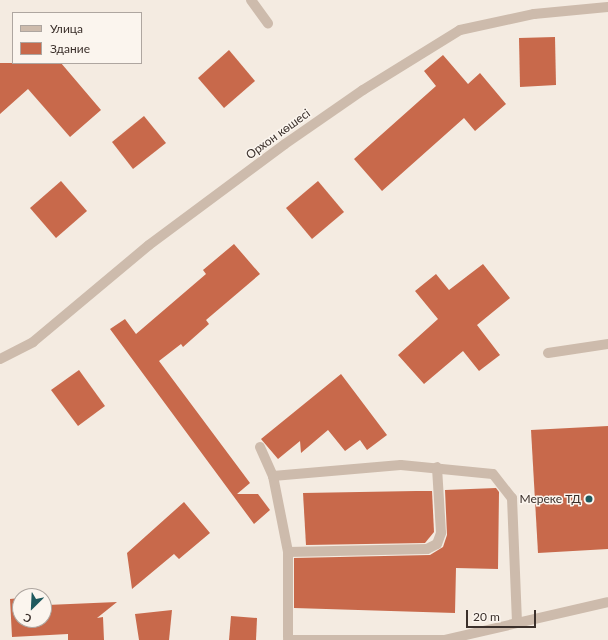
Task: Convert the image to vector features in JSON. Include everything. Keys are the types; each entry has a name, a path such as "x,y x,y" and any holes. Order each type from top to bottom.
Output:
{"street":[{"path":"251,0 268,23"},
{"name":"Орхон көшесі","path":"0,359 33,342 149,246 285,144 363,90 460,30 534,14 608,7"},
{"path":"548,353 608,344"},
{"path":"260,447 273,476 288,552 288,639 444,640 608,602"},
{"path":"273,476 401,465 437,467 493,474 512,498 516,623"},
{"path":"288,552 427,549 437,544 441,533 437,467"}],"building":[{"path":"555,37 556,85 520,87 519,38"},
{"path":"229,50 255,81 224,108 198,78"},
{"path":"443,55 468,84 480,73 506,104 475,131 464,118 382,191 354,159 436,86 424,71"},
{"path":"0,63 62,64 101,110 70,137 28,89 0,114"},
{"path":"144,116 166,143 133,169 112,142"},
{"path":"61,181 87,211 56,238 30,208"},
{"path":"318,181 344,212 312,239 286,208"},
{"path":"234,244 260,274 206,320 209,324 183,347 181,344 159,361 250,483 237,494 258,494 270,510 254,524 110,329 125,319 136,334 206,274 203,270"},
{"path":"483,264 510,298 477,325 500,355 479,371 463,351 424,384 398,355 438,319 415,291 436,274 449,290"},
{"path":"79,370 105,406 78,426 51,390"},
{"path":"341,374 387,435 367,450 360,440 345,451 328,430 301,453 300,441 278,459 261,439"},
{"path":"608,426 608,549 538,553 531,430"},
{"path":"496,488 499,492 498,569 456,568 455,613 294,608 294,558 430,555 443,547 447,535 445,490"},
{"path":"432,491 434,532 425,543 306,545 303,493"},
{"path":"184,502 210,533 179,559 174,554 132,589 127,553"},
{"path":"10,599 12,599 12,628 52,628 52,605 117,602 97,618 103,617 104,640 68,640 68,634 12,637"},
{"path":"172,610 169,640 139,640 135,614"},
{"path":"231,616 257,618 256,640 229,640"}],"place":[{"name":"Мереке ТД","path":"589,499"}]}
